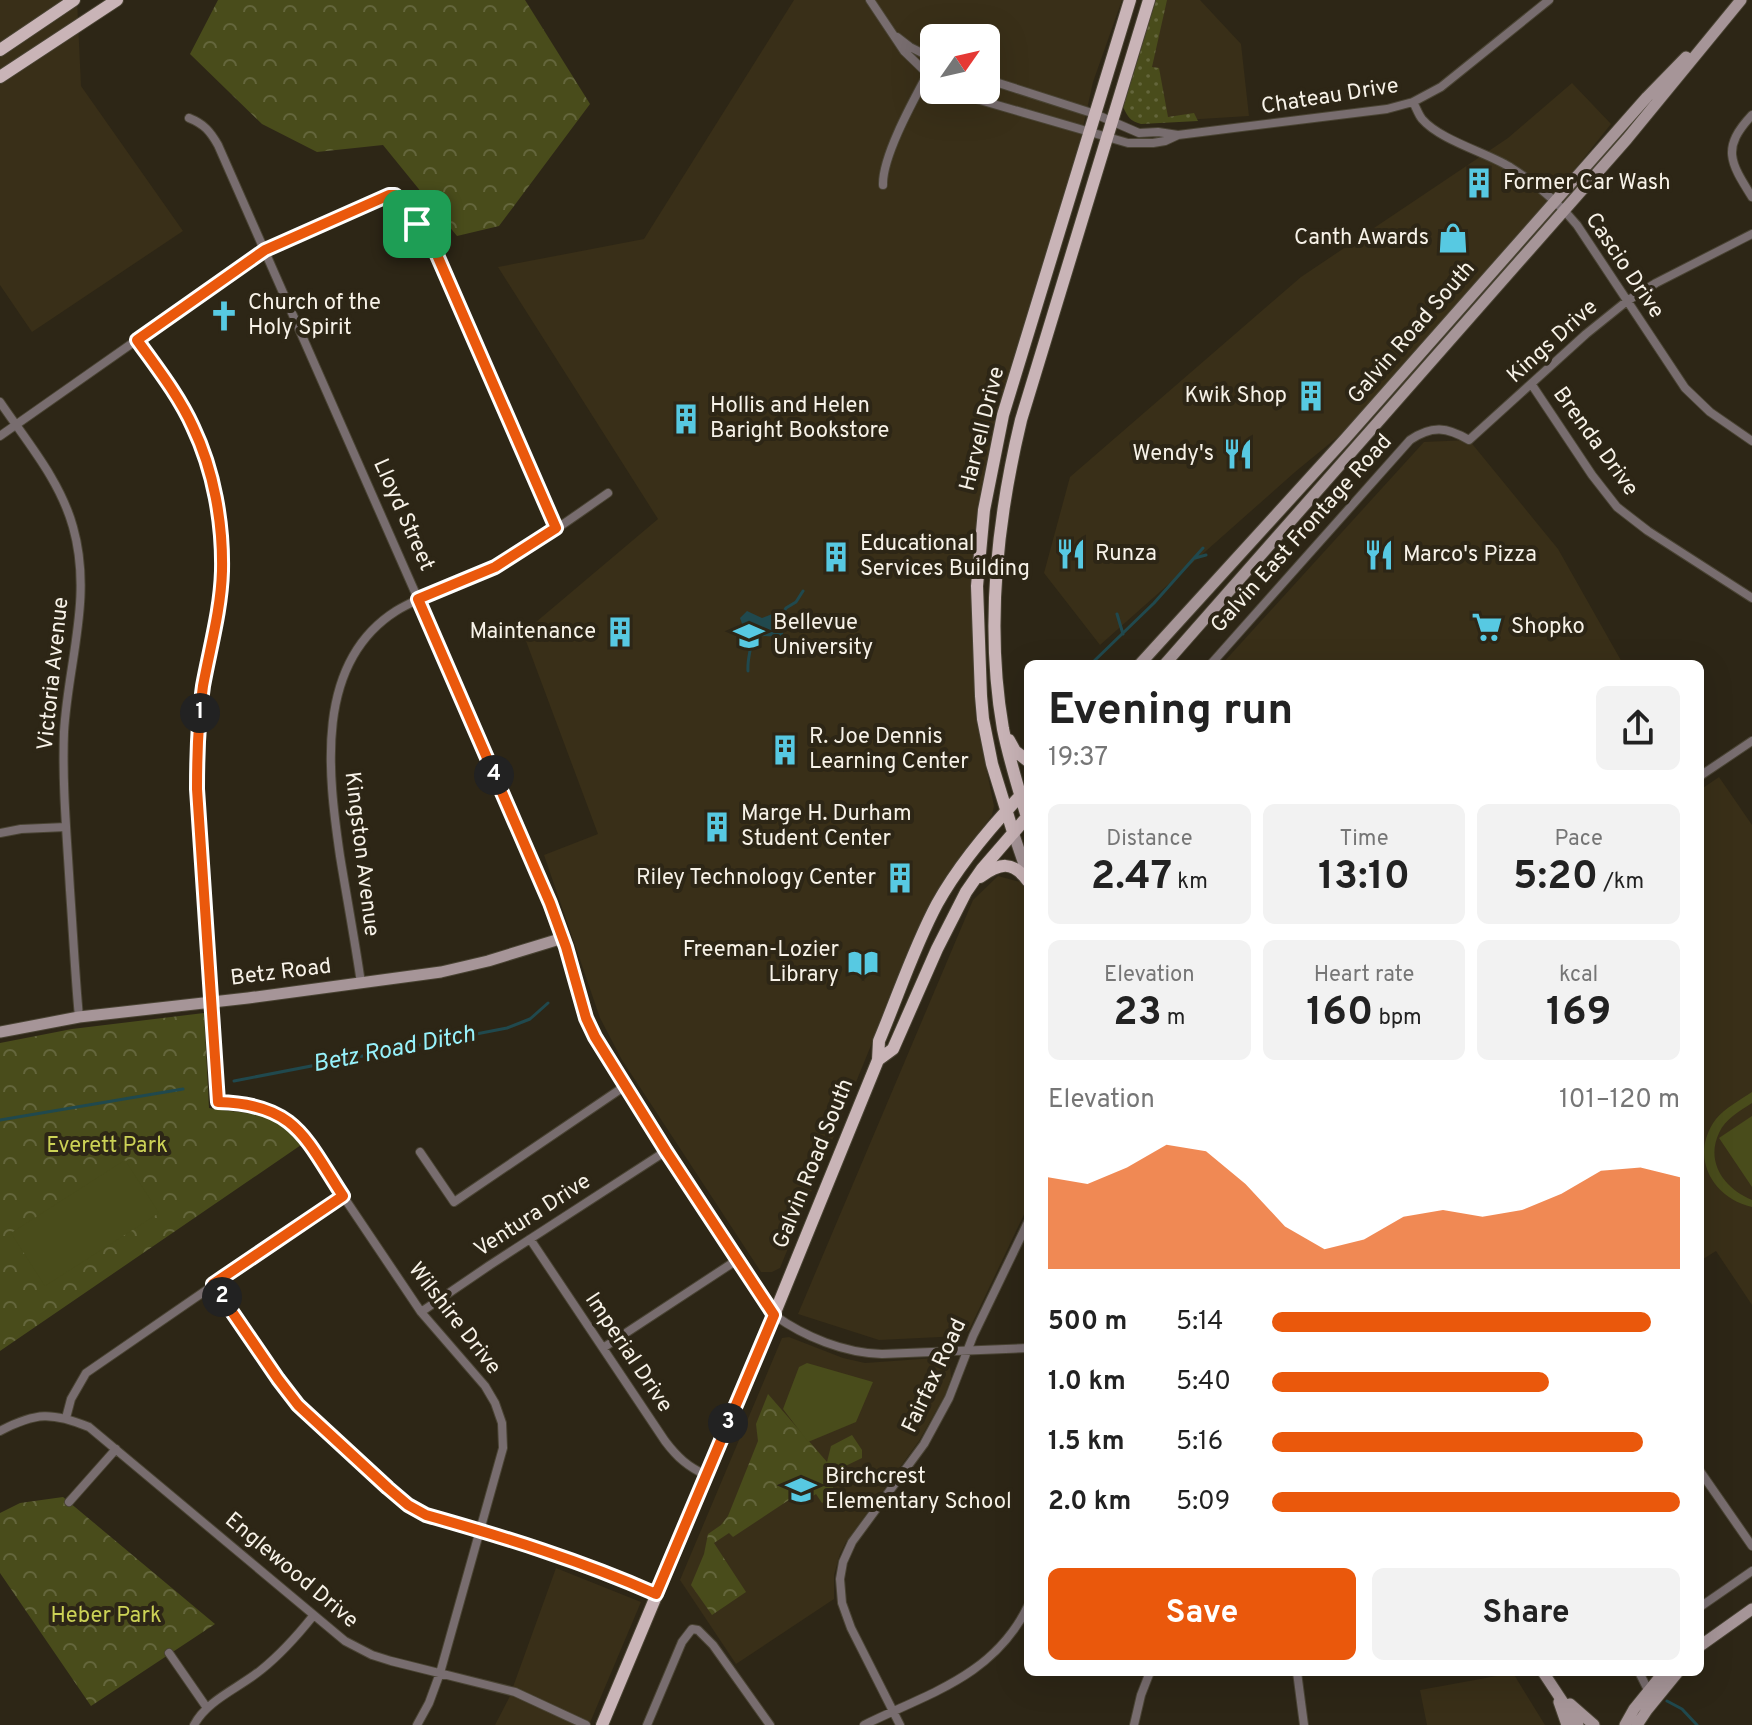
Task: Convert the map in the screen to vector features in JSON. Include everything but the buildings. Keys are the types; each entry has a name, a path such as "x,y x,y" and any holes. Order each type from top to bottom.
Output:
{"main road":[{"path":"0,50 74,0"},
{"path":"0,77 117,0"},
{"name":"Harvell Drive","path":"1024,866 1005,812 986,739 981,696 977,586 984,510 1003,415 1130,0"},
{"name":"Harvell Drive","path":"1024,791 1004,732 996,666 996,583 1000,528 1021,420 1149,0"},
{"name":"Galvin Road South","path":"1144,660 1659,101 1741,0"},
{"name":"Galvin Road South","path":"1168,660 1560,206"},
{"path":"1004,732 1015,751 1024,758"},
{"name":"Galvin Road South","path":"604,1724 878,1060 879,1041 919,942 938,903 972,852 1024,791"},
{"name":"Galvin Road South","path":"878,1060 893,1049 950,919 974,881 1024,822"},
{"path":"974,881 989,870 1004,865 1017,869 1024,875"},
{"name":"Betz Road","path":"0,1032 79,1017 441,972 563,938"},
{"name":"Lloyd Street","path":"563,938 586,1018 595,1037 774,1315"},
{"path":"1704,1643 1752,1609"},
{"path":"1546,1676 1578,1725"},
{"path":"1625,1725 1660,1676"},
{"path":"1637,1725 1675,1676"},
{"path":"1557,1693 1567,1725"},
{"path":"1557,1693 1594,1725"}],"street":[{"path":"870,0 904,51 920,67"},
{"name":"Chateau Drive","path":"993,104 1128,143 1153,143 1178,135 1387,109 1413,102 1441,87 1549,0"},
{"path":"890,30 920,52"},
{"name":"Chateau Drive","path":"1000,83 1095,114 1139,133 1167,132 1178,135"},
{"path":"883,185 889,155 920,96"},
{"name":"Cascio Drive","path":"1413,102 1422,119 1432,128 1510,168 1560,206 1577,225 1685,388 1710,412 1752,441"},
{"path":"1752,115 1735,136 1732,158 1735,170 1752,197"},
{"name":"Lloyd Street","path":"189,118 203,124 210,132 265,250 563,938"},
{"path":"0,436 265,250 379,199 395,195 403,202 437,255 556,528"},
{"name":"Kings Drive","path":"1469,440 1627,301 1668,276 1752,234"},
{"path":"137,340 194,428 206,459 221,536 222,572 197,739 197,789 211,1002"},
{"name":"Brenda Drive","path":"1532,385 1617,507 1648,531 1752,598"},
{"name":"Victoria Avenue","path":"0,402 48,470 64,501 80,560 81,600 64,731 63,770 79,1017"},
{"name":"Galvin East Frontage Road","path":"1215,660 1410,440 1423,432 1442,429 1469,440"},
{"name":"Kingston Avenue","path":"361,983 332,803 331,757 335,705 341,682 354,654 372,629 395,612 418,599 495,567 608,493"},
{"path":"1704,773 1752,741"},
{"path":"0,833 66,827"},
{"name":"Wilshire Drive","path":"211,1002 218,1102 268,1109 284,1117 303,1136 421,1312 485,1386 502,1423 503,1448 440,1673 417,1725"},
{"path":"420,1152 454,1202 625,1086"},
{"name":"Ventura Drive","path":"421,1312 666,1151"},
{"path":"66,1418 71,1399 86,1373 343,1196"},
{"name":"Fairfax Road","path":"900,1725 846,1616 840,1590 841,1571 852,1542 924,1444 949,1398 967,1351 1024,1230"},
{"name":"Imperial Drive","path":"530,1239 673,1452 689,1467 706,1475"},
{"path":"603,1348 737,1260"},
{"path":"213,1284 298,1405 408,1505 426,1515 586,1565 656,1594"},
{"path":"774,1315 806,1333 864,1353 1024,1348"},
{"name":"Englewood Drive","path":"0,1431 33,1417 66,1418 89,1427 345,1641 372,1655 515,1692 586,1725"},
{"path":"69,1502 116,1449"},
{"path":"1704,1477 1752,1546"},
{"path":"1704,1604 1752,1571"},
{"path":"864,1725 981,1666 1012,1635 1024,1613"},
{"path":"194,1725 207,1708 282,1653 313,1616"},
{"path":"647,1725 682,1642 692,1629 698,1630 713,1645 770,1725"},
{"path":"169,1653 207,1708"},
{"path":"1134,1725 1148,1676"},
{"path":"1298,1676 1304,1725"},
{"path":"1641,1676 1648,1690"}],"shaded area":[{"path":"0,0 77,0 81,86 183,231 32,332 0,285"},
{"name":"Bellevue University","path":"794,0 1122,0 1093,82 1075,163 999,414 974,640 975,713 994,806 992,815 939,888 780,1268 772,1272 761,1272 622,1060 600,1018 544,855 598,834 523,633 658,519 498,267 644,239"},
{"path":"1156,0 1200,0 1241,44 1249,116 1152,122 1138,75"},
{"path":"1572,83 1611,124 1407,380 1295,472 1100,645 1044,573 1070,477 1301,277 1508,138"},
{"path":"1469,440 1558,549 1621,660 1226,660 1424,442"},
{"path":"1719,777 1752,825 1752,1305 1716,1251 1704,1258 1704,787"},
{"path":"998,876 1024,883 1024,1214 969,1330 961,1336 879,1340 798,1314 973,900"},
{"name":"Birchcrest Elementary School","path":"789,1337 865,1363 943,1360 950,1367 951,1378 919,1441 846,1542 834,1575 834,1599 736,1664 680,1580 782,1338"},
{"path":"556,1568 641,1602 589,1725 495,1725 509,1698"},
{"path":"1497,1676 1515,1676 1545,1725 1427,1725 1420,1690"}],"green space":[{"path":"218,0 525,0 590,104 499,226 457,236 383,145 317,152 262,124 190,54"},
{"path":"1154,0 1167,0 1152,67 1159,68 1168,117 1194,113 1198,121 1141,124 1130,118 1123,107"},
{"name":"Everett Park","path":"204,1013 209,1108 271,1119 282,1125 301,1145 0,1351 0,1043 72,1029"},
{"path":"1752,1092 1752,1103 1722,1128 1714,1155 1720,1174 1733,1189 1752,1200 1752,1207 1725,1194 1715,1184 1708,1173 1704,1147 1716,1119"},
{"path":"1752,1116 1752,1187 1719,1138"},
{"path":"125,1160 159,1213 45,1286 11,1233"},
{"path":"807,1363 873,1382 856,1422 808,1442 783,1409 799,1367"},
{"path":"768,1394 827,1462 831,1446 852,1435 862,1450 862,1458 833,1472 833,1498 822,1503 816,1494 810,1498 804,1490 733,1537 729,1533 714,1543 746,1592 712,1615 691,1585 704,1554 708,1534 728,1516 758,1441 756,1424"},
{"name":"Heber Park","path":"63,1497 215,1624 91,1706 0,1573 0,1513 20,1503"}],"water":[{"path":"747,611 762,618 780,611 787,620 782,637 747,638 740,618"}],"waterway":[{"path":"1095,660 1154,603 1203,548"},
{"path":"1195,558 1206,555"},
{"path":"783,613 803,591"},
{"path":"1117,614 1123,634"},
{"path":"748,671 751,639"},
{"name":"Betz Road Ditch","path":"234,1081 507,1028 530,1019 548,1003"},
{"name":"Betz Road Ditch","path":"0,1120 183,1089"},
{"name":"Betz Road Ditch","path":"1667,1701 1682,1709 1697,1725"}],"place":[{"name":"Former Car Wash","path":"1479,183"},
{"name":"Canth Awards","path":"1453,238"},
{"name":"Church of the Holy Spirit","path":"224,316"},
{"name":"Kwik Shop","path":"1311,396"},
{"name":"Hollis and Helen Baright Bookstore","path":"686,419"},
{"name":"Wendy's","path":"1238,454"},
{"name":"Runza","path":"1071,554"},
{"name":"Marco's Pizza","path":"1379,555"},
{"name":"Educational Services Building","path":"836,557"},
{"name":"Shopko","path":"1487,627"},
{"name":"Maintenance","path":"620,632"},
{"name":"Bellevue University","path":"749,636"},
{"name":"R. Joe Dennis Learning Center","path":"785,750"},
{"name":"Marge H. Durham Student Center","path":"717,827"},
{"name":"Riley Technology Center","path":"900,878"},
{"name":"Freeman-Lozier Library","path":"863,963"},
{"name":"Birchcrest Elementary School","path":"801,1490"}],"route":[{"path":"395,195 417,224 437,255 556,528 495,567 418,599 550,903 586,1018 595,1037 774,1315 656,1594 598,1569 426,1515 408,1505 298,1405 213,1284 343,1196 298,1129 284,1117 268,1109 218,1102 197,789 197,739 222,572 221,536 206,459 194,428 137,340 265,250 379,199 395,195"}]}
